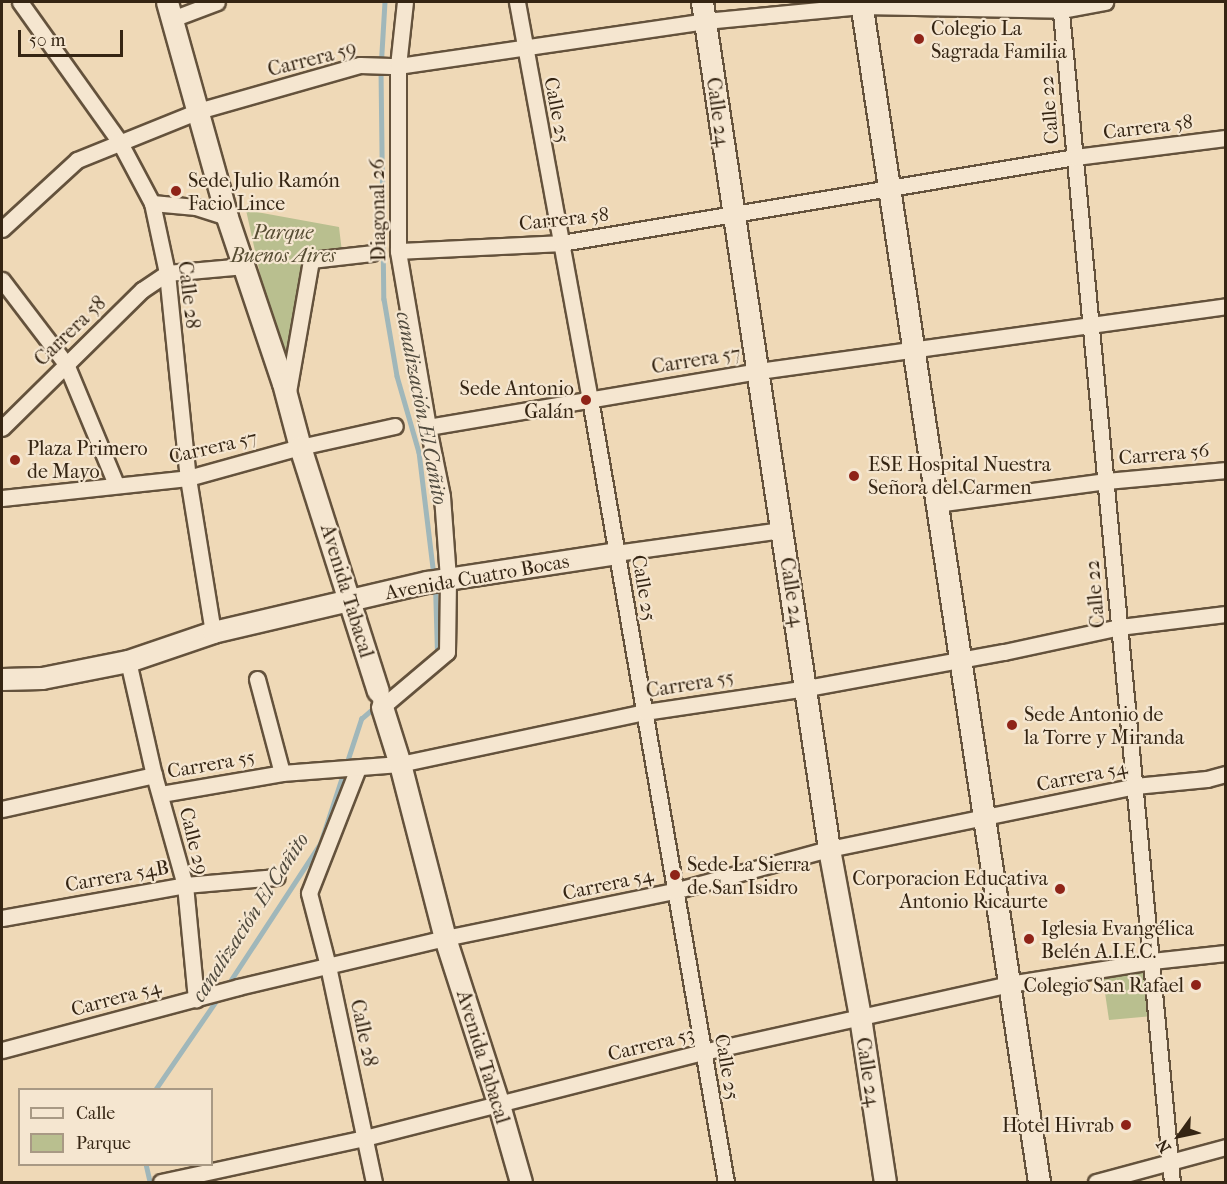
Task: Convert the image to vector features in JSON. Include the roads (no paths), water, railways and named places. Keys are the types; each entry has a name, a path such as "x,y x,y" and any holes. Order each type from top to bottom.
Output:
{"main road":[{"path":"861,4 1039,1182"},
{"name":"Avenida Tabacal","path":"170,10 227,217 287,398 300,447 400,764 445,939 499,1105 521,1182"},
{"name":"Calle 24","path":"703,11 807,688 829,849 860,1017 885,1182"},
{"name":"Avenida Cuatro Bocas","path":"2,679 42,678 128,661 213,632 442,579 616,553"}],"street":[{"name":"Calle 28","path":"20,2 119,141 152,203 167,273 188,478 213,632"},
{"path":"170,10 217,2"},
{"name":"Diagonal 26","path":"380,700 447,652 442,579 442,496 398,251 396,66 405,2"},
{"name":"Calle 25","path":"517,2 590,399 726,1182"},
{"path":"1061,6 1105,2"},
{"name":"Carrera 59","path":"2,229 77,160 119,141 198,111 360,65 396,66 525,49 703,11 861,4 1061,6"},
{"name":"Calle 22","path":"1061,6 1172,1182"},
{"name":"Carrera 58","path":"398,251 561,243 1075,157 1226,138"},
{"path":"152,203 196,207 227,217"},
{"path":"287,398 311,260 372,254"},
{"name":"Carrera 58","path":"2,426 142,290 167,273 245,266"},
{"path":"2,280 66,364 116,484"},
{"path":"1091,323 1226,306"},
{"name":"Carrera 57","path":"428,427 759,372 1091,323"},
{"name":"Carrera 57","path":"2,498 188,478 300,447 395,426"},
{"name":"Carrera 56","path":"936,504 1106,481 1226,470"},
{"name":"Avenida Cuatro Bocas","path":"616,553 781,530"},
{"name":"Carrera 55","path":"161,794 282,773 400,764 645,712 807,688 1120,627 1226,614"},
{"name":"Calle 29","path":"128,661 154,775 185,885 196,999"},
{"path":"257,679 282,773"},
{"name":"Calle 28","path":"358,768 309,893 328,966 374,1182"},
{"name":"Carrera 54","path":"2,1050 238,987 445,939 674,891 829,849 1135,786 1207,779 1226,774"},
{"name":"Carrera 55","path":"2,809 154,775"},
{"name":"Carrera 54B","path":"2,918 185,885 277,877"},
{"name":"Carrera 53","path":"161,1182 365,1138 703,1052 1009,984 1152,961 1226,953"},
{"path":"1096,1182 1226,1147"}],"waterway":[{"name":"canalización El Cañito","path":"385,2 381,69 384,299 397,376 419,452 434,576"},
{"name":"canalización El Cañito","path":"434,655 437,653 435,587"},
{"name":"canalización El Cañito","path":"227,986 320,844 361,719 376,706"},
{"name":"canalización El Cañito","path":"156,1088 220,995"},
{"name":"canalización El Cañito","path":"146,1166 150,1182"}],"place":[{"name":"Colegio La Sagrada Familia","path":"919,39"},
{"name":"Sede Julio Ramón Facio Lince","path":"176,191"},
{"name":"Sede Antonio Galán","path":"586,400"},
{"name":"Plaza Primero de Mayo","path":"15,460"},
{"name":"ESE Hospital Nuestra Señora del Carmen","path":"854,476"},
{"name":"Sede Antonio de la Torre y Miranda","path":"1012,725"},
{"name":"Sede La Sierra de San Isidro","path":"675,875"},
{"name":"Corporacion Educativa Antonio Ricaurte","path":"1060,889"},
{"name":"Iglesia Evangélica Belén A.I.E.C.","path":"1029,939"},
{"name":"Colegio San Rafael","path":"1196,985"},
{"name":"Hotel Hivrab","path":"1126,1125"}],"park label":[{"name":"Parque Buenos Aires","path":"283,244"}]}
